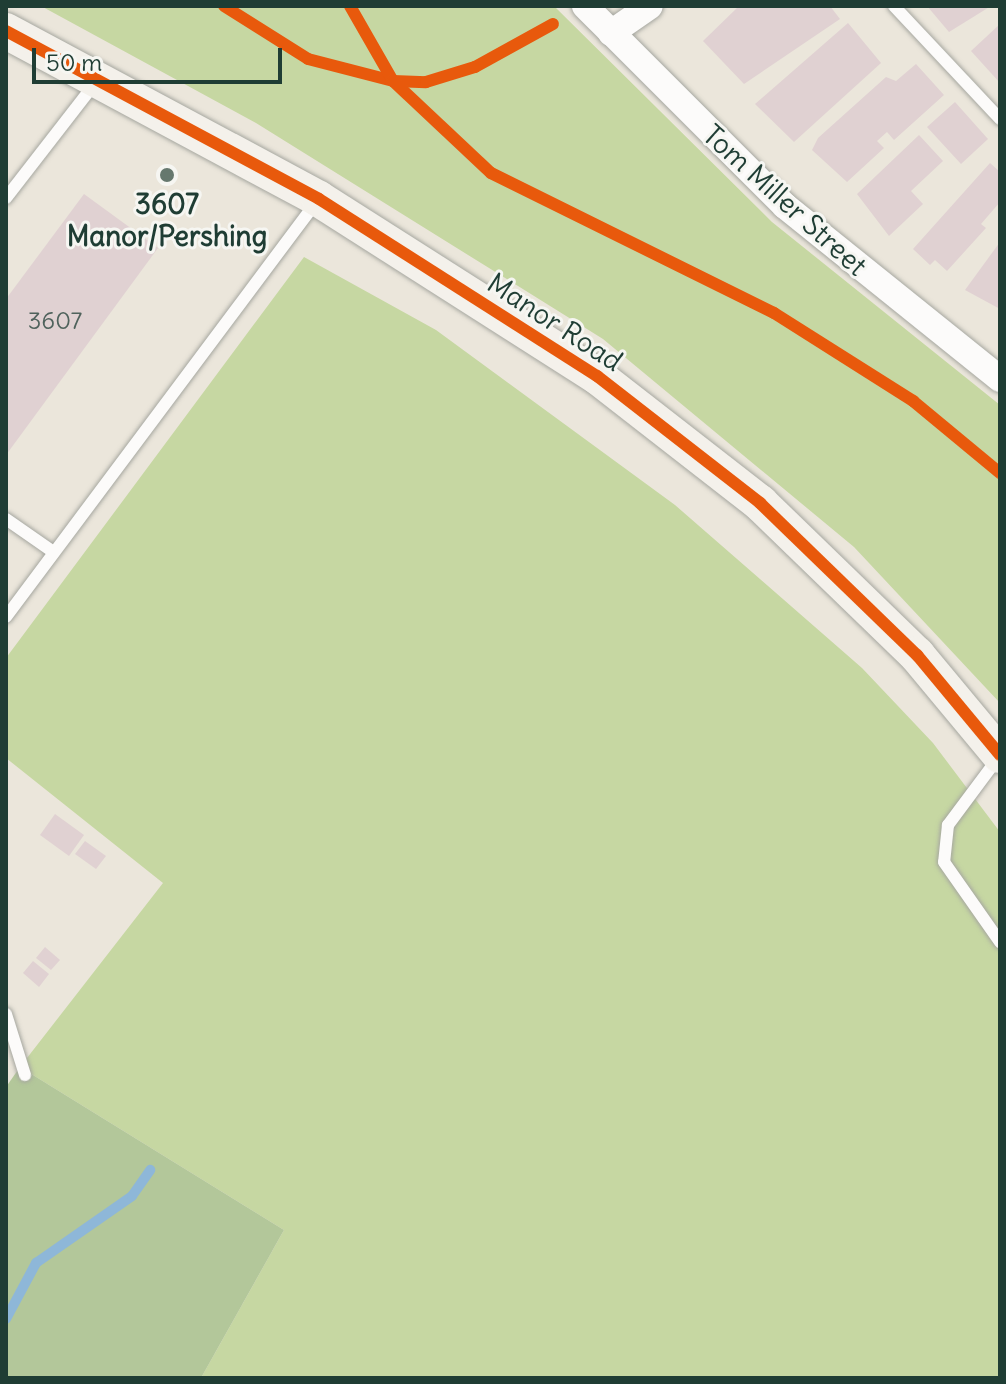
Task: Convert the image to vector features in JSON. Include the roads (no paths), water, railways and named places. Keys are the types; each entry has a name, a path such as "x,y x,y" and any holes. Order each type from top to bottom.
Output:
{"main road":[{"name":"Manor Road","path":"6,31 319,199 597,376 760,503 917,655 1000,755"}],"street":[{"name":"Tom Miller Street","path":"585,6 785,206 1000,379"},
{"path":"611,33 650,6"}],"lane":[{"path":"894,6 1000,119"},
{"path":"6,198 98,79"},
{"path":"6,617 52,551 319,199"},
{"path":"6,519 52,551"},
{"path":"1000,755 948,825 944,862 1000,942"},
{"path":"6,1014 25,1075"}],"waterway":[{"path":"6,1319 36,1263 132,1196 150,1170"}],"place":[{"name":"3607 Manor/Pershing","path":"167,175"}]}
